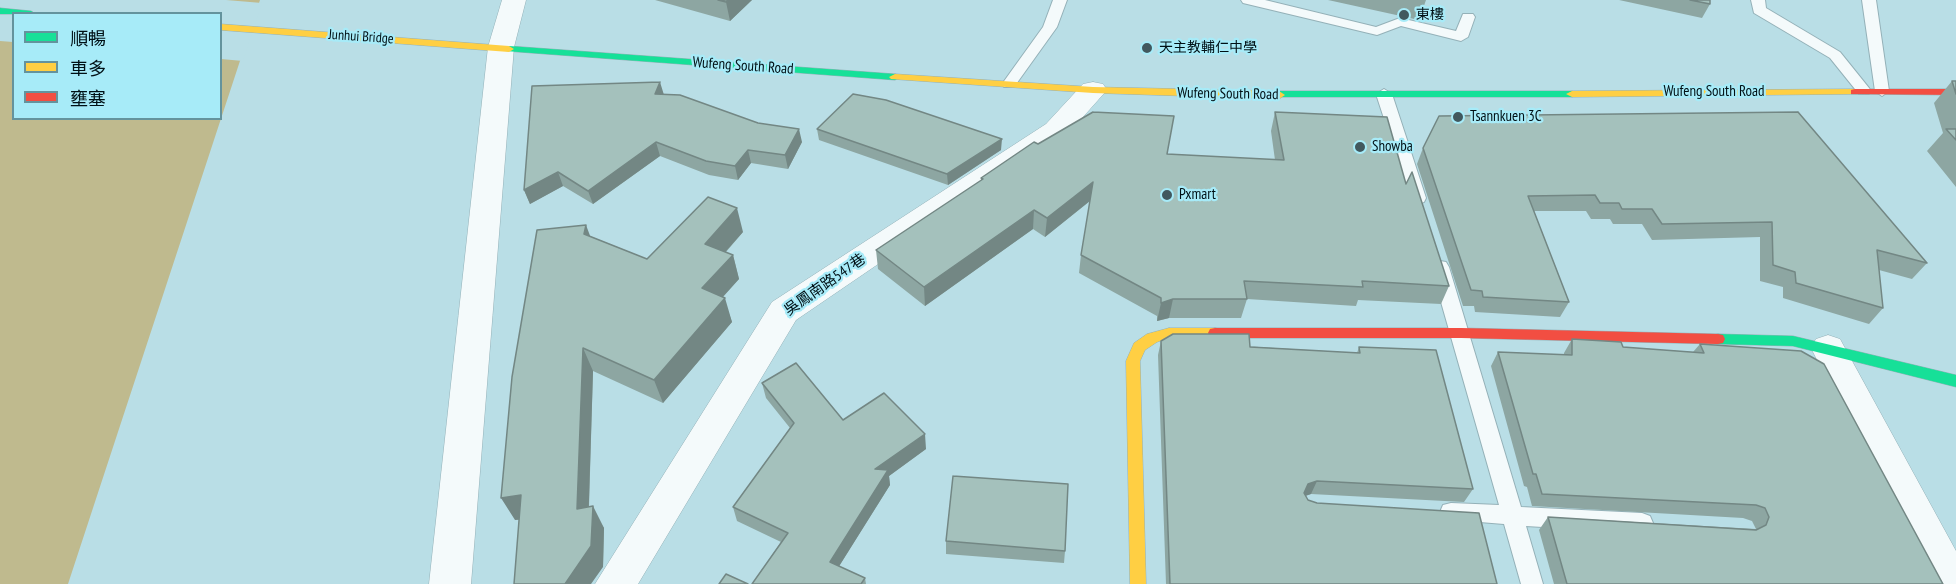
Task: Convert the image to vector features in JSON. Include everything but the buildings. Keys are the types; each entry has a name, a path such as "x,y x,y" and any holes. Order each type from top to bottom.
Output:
{"main road":[{"name":"Junhui Bridge","path":"222,27 501,47"},
{"name":"Wufeng South Road","path":"501,47 664,61 1093,90 1229,95 1956,92"},
{"path":"1138,584 1132,361 1139,347 1169,333 1461,333 1793,341 1956,381"}],"street":[{"path":"450,584 501,47 514,0"},
{"name":"吳鳳南路547巷","path":"616,584 784,311 1056,130 1093,90"},
{"path":"1828,348 1952,584"}],"lane":[{"path":"1009,84 1050,27 1060,0"},
{"path":"1248,0 1377,31 1400,22 1461,37 1468,17"},
{"path":"1758,0 1759,10 1835,55 1864,91"},
{"path":"1869,0 1882,91"},
{"path":"1384,94 1425,219"},
{"path":"1436,254 1461,333 1532,584"},
{"path":"1429,511 1662,524"}],"shaded area":[{"path":"0,0 260,0 222,116 222,12 12,12 12,120 221,120 68,584 0,584"}],"pier":[{"path":"0,0 226,0 262,3 243,61 222,59 222,12 12,12 12,42 0,41"}],"traffic: fast":[{"path":"0,11 12,12"},
{"path":"509,49 895,77"},
{"path":"1279,95 1572,94"},
{"path":"1718,339 1793,341 1956,381"}],"traffic: slow":[{"path":"222,27 509,49"},
{"path":"895,77 1093,90 1279,95"},
{"path":"1572,94 1855,92"},
{"path":"1138,584 1133,361 1139,347 1152,338 1169,333 1215,333"}],"traffic: jam":[{"path":"1855,92 1956,92"},
{"path":"1215,333 1461,333 1718,339"}],"place":[{"name":"東樓","path":"1404,15"},
{"name":"天主教輔仁中學","path":"1147,48"},
{"name":"Tsannkuen 3C","path":"1458,117"},
{"name":"Showba","path":"1360,147"},
{"name":"Pxmart","path":"1167,195"}]}
